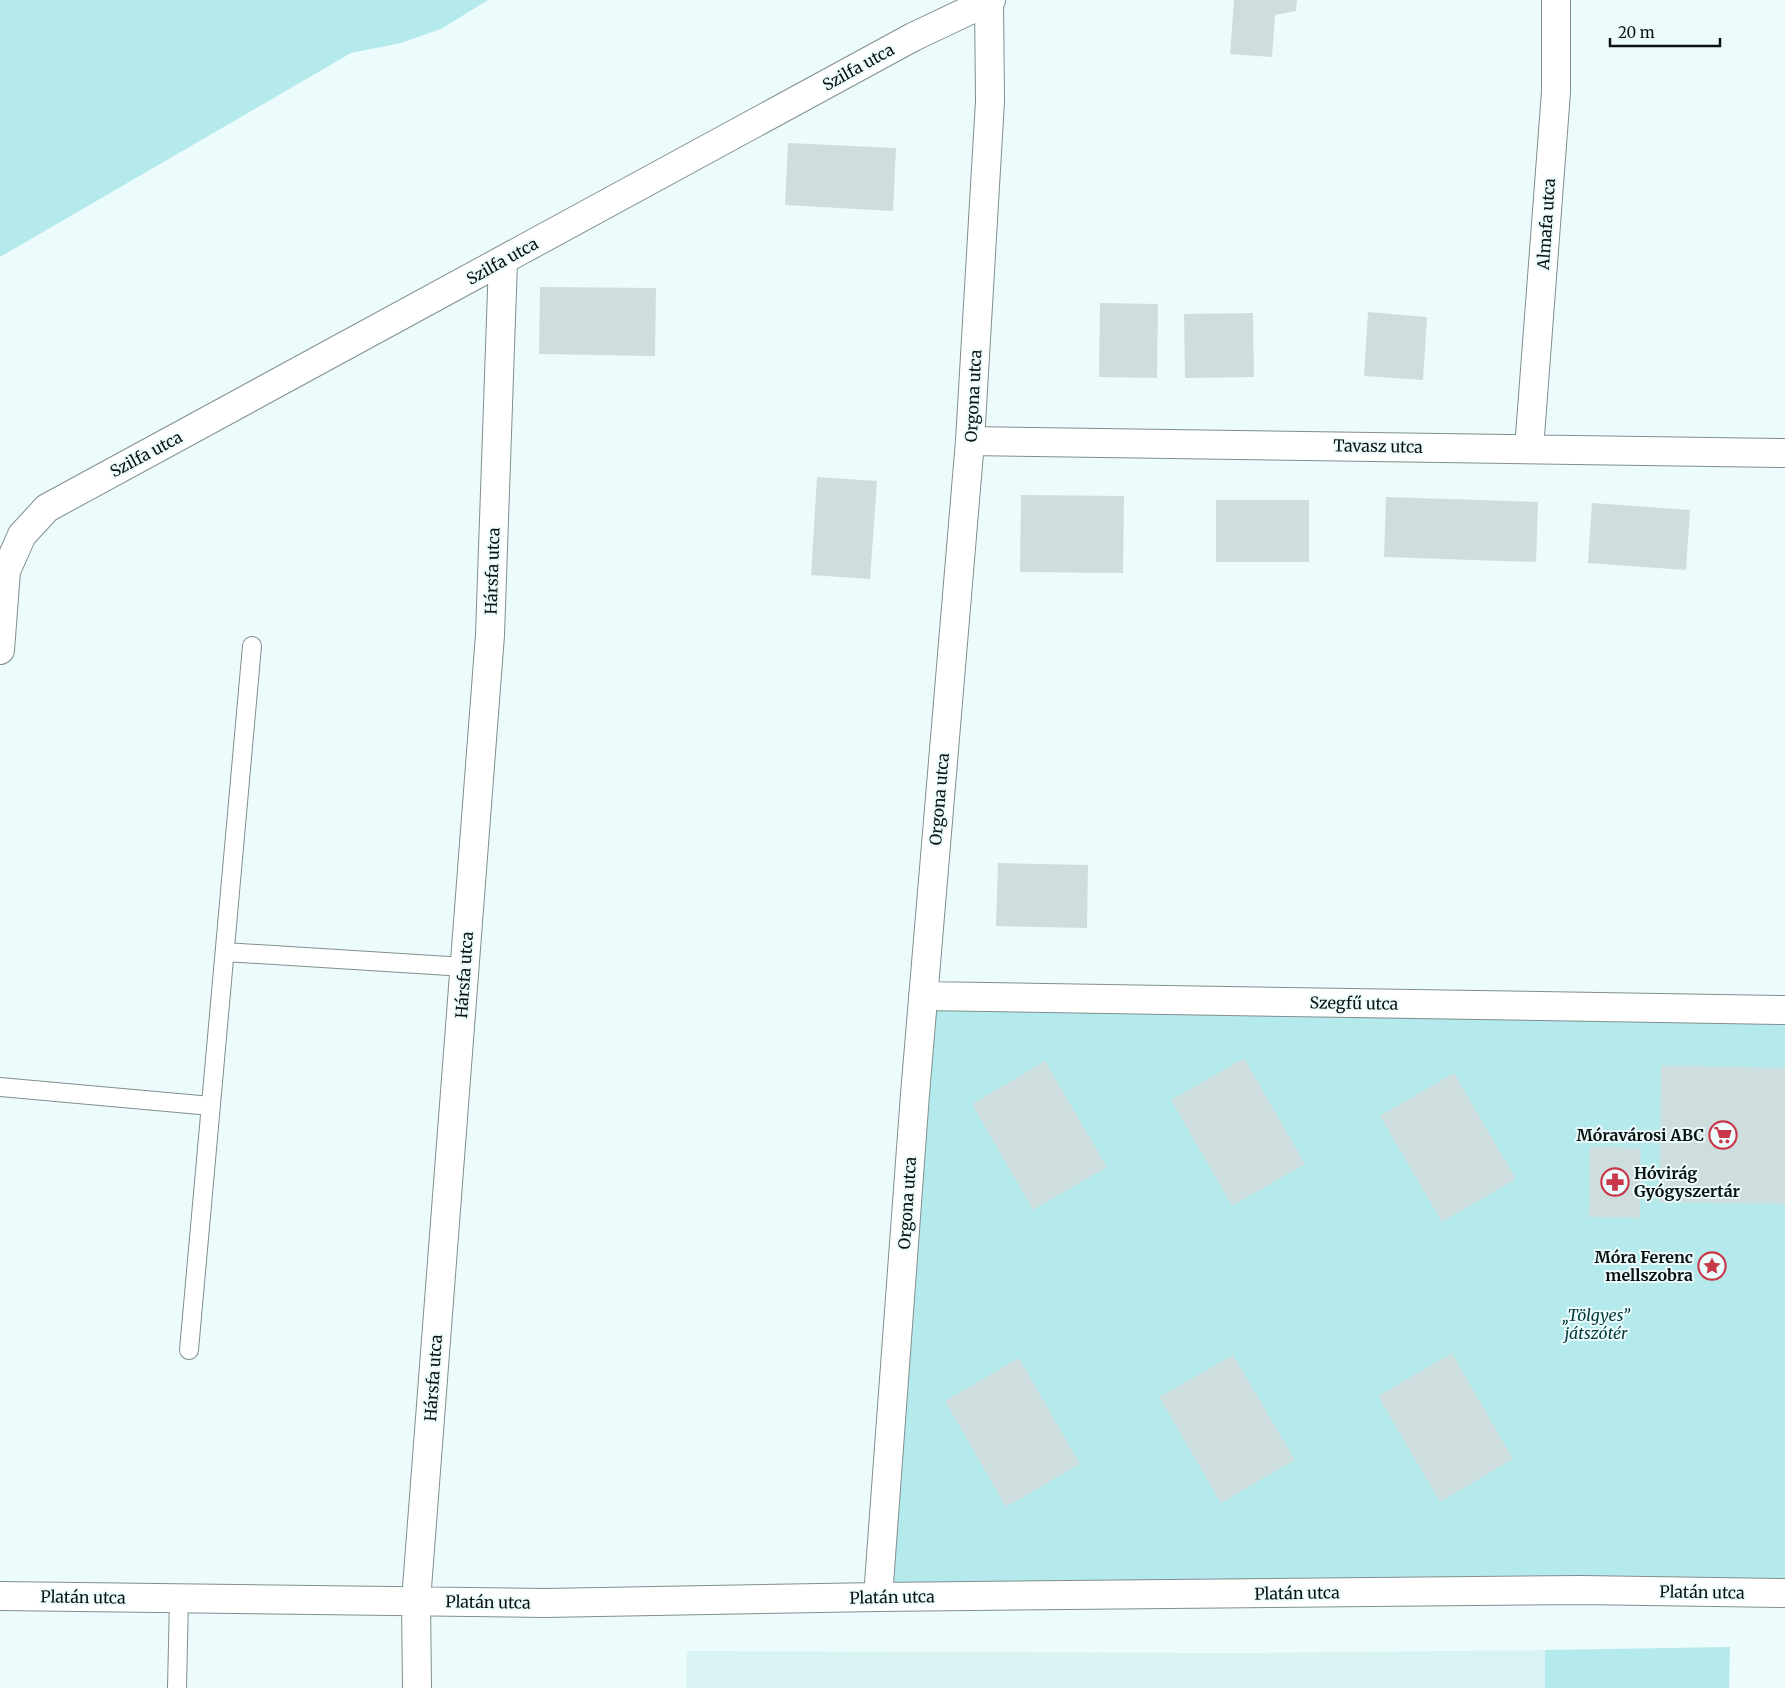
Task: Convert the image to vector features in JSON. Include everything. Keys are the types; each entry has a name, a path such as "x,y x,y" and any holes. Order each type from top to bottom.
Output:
{"street":[{"name":"Szilfa utca","path":"0,650 6,571 22,535 47,508 914,37 990,0"},
{"name":"Orgona utca","path":"878,1597 923,996 970,441 990,101 990,0"},
{"name":"Almafa utca","path":"1529,449 1556,92 1556,0"},
{"name":"Hársfa utca","path":"417,1688 416,1601 490,635 503,261"},
{"name":"Tavasz utca","path":"970,441 1785,453"},
{"name":"Szegfű utca","path":"923,996 1785,1010"},
{"name":"Platán utca","path":"0,1596 545,1603 878,1597 1580,1590 1785,1593"}],"lane":[{"path":"189,1350 252,646"},
{"path":"225,952 465,967"},
{"path":"0,1087 211,1106"},
{"path":"177,1688 179,1598"}],"shaded area":[{"path":"1545,1650 1545,1688 686,1688 687,1651 1244,1653"}],"green space":[{"path":"0,0 488,0 441,29 401,43 351,53 0,257"},
{"name":"„Tölgyes” játszótér","path":"923,997 1785,1010 1785,1593 879,1597"},
{"path":"1730,1647 1729,1688 1545,1688 1545,1650"}],"building":[{"path":"1234,0 1297,0 1296,11 1275,15 1272,57 1230,54"},
{"path":"788,143 896,148 893,211 785,205"},
{"path":"540,287 656,288 655,356 539,354"},
{"path":"1100,303 1158,304 1157,378 1099,377"},
{"path":"1368,312 1427,317 1423,380 1364,376"},
{"path":"1253,313 1254,377 1185,378 1184,314"},
{"path":"817,477 877,481 870,579 811,575"},
{"path":"1021,495 1124,496 1123,573 1020,572"},
{"path":"1386,497 1538,502 1536,562 1384,557"},
{"path":"1216,500 1309,500 1309,562 1216,562"},
{"path":"1592,503 1690,510 1686,570 1588,563"},
{"path":"998,863 1088,865 1087,928 996,926"},
{"path":"1244,1058 1305,1164 1232,1206 1171,1100"},
{"path":"1045,1061 1107,1167 1033,1210 972,1104"},
{"name":"Móravárosi ABC","path":"1661,1065 1785,1068 1785,1204 1659,1202"},
{"path":"1454,1073 1516,1179 1442,1222 1380,1116"},
{"name":"Hóvirág Gyógyszertár","path":"1590,1146 1641,1148 1640,1218 1589,1217"},
{"path":"1452,1353 1513,1459 1440,1502 1378,1396"},
{"path":"1233,1355 1295,1460 1221,1503 1159,1397"},
{"path":"1019,1358 1080,1464 1006,1507 945,1401"}],"place":[{"name":"Móravárosi ABC","path":"1723,1135"},
{"name":"Hóvirág Gyógyszertár","path":"1615,1182"},
{"name":"Móra Ferenc mellszobra","path":"1712,1266"}]}
